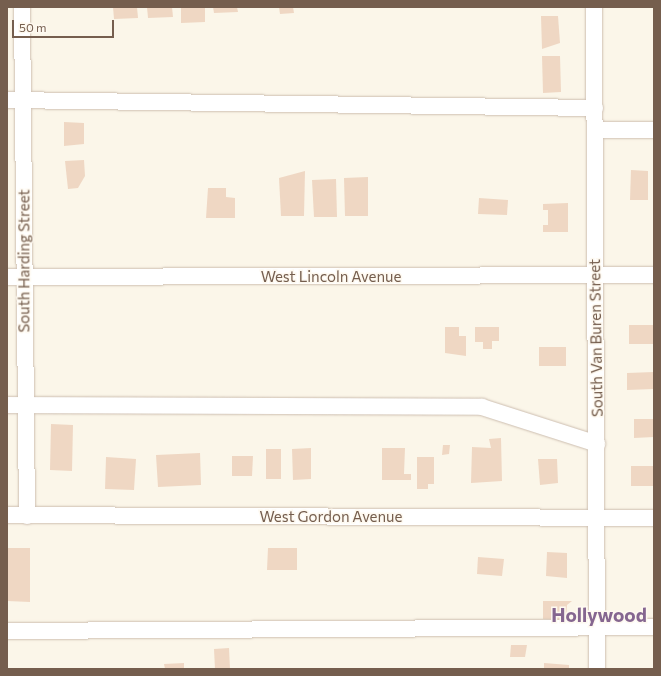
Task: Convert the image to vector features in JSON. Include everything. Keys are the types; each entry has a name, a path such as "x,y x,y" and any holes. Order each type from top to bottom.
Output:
{"street":[{"name":"South Harding Street","path":"22,7 15,100 23,277 27,516"},
{"name":"South Van Buren Street","path":"594,7 597,669"},
{"path":"15,100 595,108"},
{"path":"595,130 654,130"},
{"name":"West Lincoln Avenue","path":"7,277 654,275"},
{"path":"7,405 482,407 597,444"},
{"name":"West Gordon Avenue","path":"7,516 597,516 654,518"},
{"path":"7,631 654,627"}],"building":[{"path":"113,7 137,7 138,18 114,19"},
{"path":"147,7 172,7 173,17 148,18"},
{"path":"181,7 205,7 205,22 181,23"},
{"path":"213,7 237,7 238,12 214,13"},
{"path":"279,7 293,7 294,13 280,14"},
{"path":"541,16 558,16 560,43 542,49"},
{"path":"542,56 560,56 561,92 543,93"},
{"path":"64,122 84,123 84,144 64,146"},
{"path":"84,160 85,176 78,188 68,189 65,161"},
{"path":"631,170 648,171 648,200 630,200"},
{"path":"305,171 304,216 281,216 279,178"},
{"path":"368,177 368,216 345,216 344,178"},
{"path":"336,179 337,217 314,217 312,180"},
{"path":"208,188 226,188 226,197 235,198 235,218 206,218"},
{"path":"479,198 508,200 507,215 478,214"},
{"path":"568,203 568,232 543,232 543,225 548,225 548,210 543,210 543,204"},
{"path":"629,325 654,325 654,344 629,344"},
{"path":"445,327 459,327 459,336 466,336 466,356 445,353"},
{"path":"475,327 499,327 499,341 492,341 492,349 483,349 483,342 475,342"},
{"path":"539,347 566,347 566,366 539,366"},
{"path":"654,372 654,389 627,390 627,373"},
{"path":"634,419 654,419 654,437 634,438"},
{"path":"51,424 73,425 72,471 50,470"},
{"path":"501,438 502,481 471,483 472,447 491,448 489,439"},
{"path":"443,445 450,445 449,454 442,455"},
{"path":"311,448 311,479 293,480 292,449"},
{"path":"382,448 405,448 404,474 411,474 411,480 382,480"},
{"path":"266,449 281,449 281,479 266,479"},
{"path":"200,453 201,485 158,487 156,455"},
{"path":"232,456 253,456 252,476 232,476"},
{"path":"106,457 136,459 134,490 105,489"},
{"path":"417,457 434,457 434,484 428,484 428,489 417,489"},
{"path":"538,459 557,459 558,483 540,485"},
{"path":"631,466 654,466 654,486 631,486"},
{"path":"7,548 30,548 30,602 7,601"},
{"path":"268,548 297,548 297,570 267,570"},
{"path":"547,552 567,553 567,578 546,576"},
{"path":"478,557 504,559 502,576 477,574"},
{"path":"543,601 572,601 567,605 566,620 543,619"},
{"path":"511,645 527,645 525,657 510,657"},
{"path":"229,648 230,669 215,669 214,649"},
{"path":"184,663 184,669 165,669 164,664"},
{"path":"544,663 569,665 569,669 544,669"}],"district":[{"name":"Hollywood","path":"599,615"}]}
